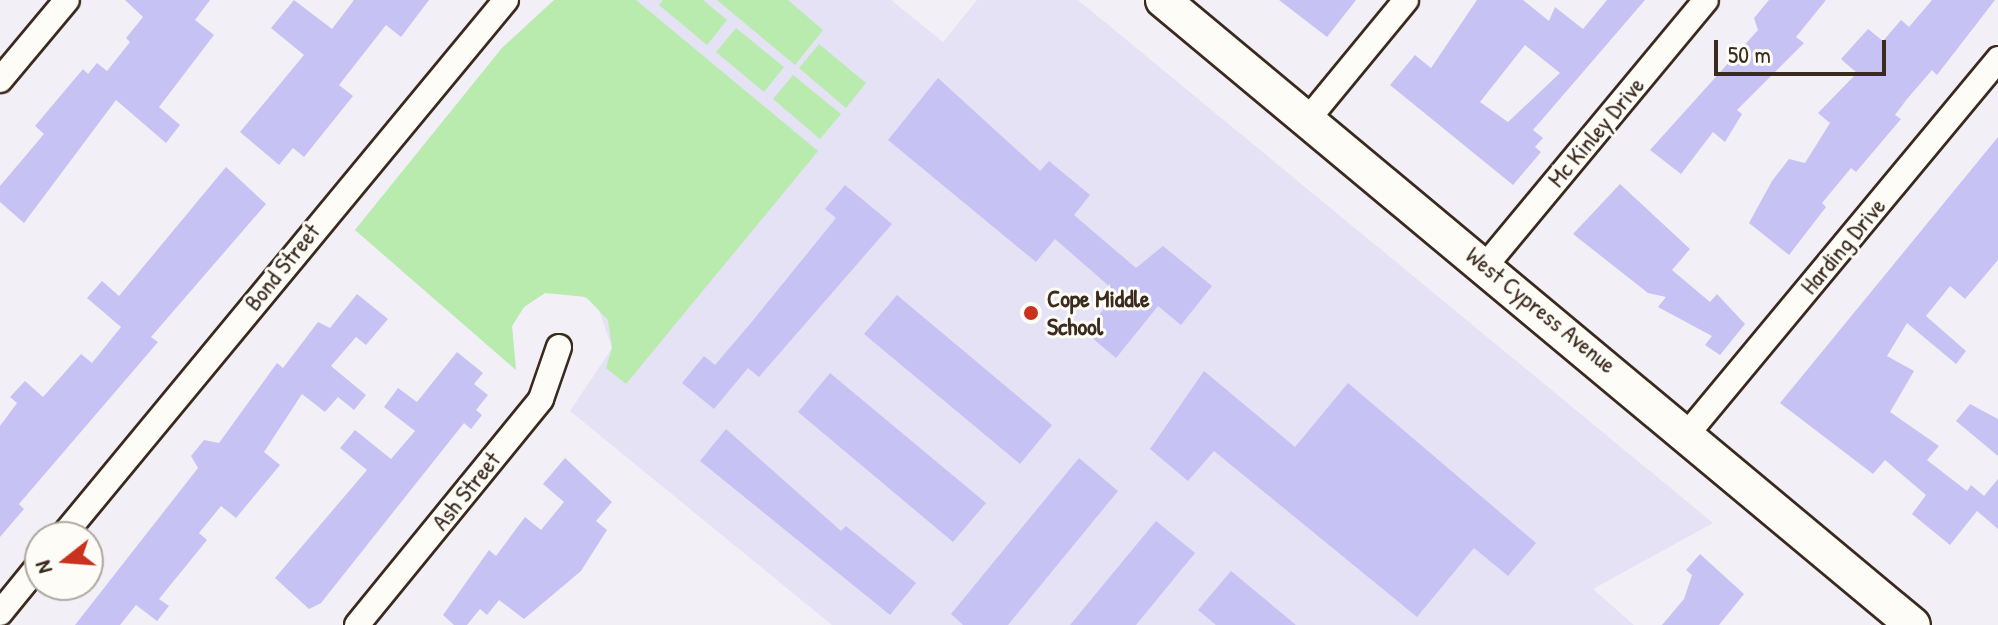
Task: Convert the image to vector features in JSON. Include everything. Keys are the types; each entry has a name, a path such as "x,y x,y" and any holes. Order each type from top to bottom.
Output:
{"main road":[{"name":"West Cypress Avenue","path":"1163,0 1688,433 1913,625"}],"street":[{"path":"0,80 67,0"},
{"name":"Bond Street","path":"75,521 506,0"},
{"path":"1308,119 1406,0"},
{"name":"Mc Kinley Drive","path":"1486,265 1706,0"},
{"name":"Harding Drive","path":"1688,433 1998,59"},
{"name":"Ash Street","path":"357,625 541,399 559,347"},
{"path":"0,613 24,584"}],"shaded area":[{"name":"Cope Middle School","path":"554,0 891,0 943,42 977,0 1078,0 1713,523 1593,589 1634,625 832,625 570,411 612,348 597,305 573,291 544,293 524,307 512,326 516,370 355,230 502,48"}],"green space":[{"path":"554,0 636,0 818,151 626,384 606,368 612,348 608,320 586,297 545,293 524,307 512,326 516,370 355,230 502,48"},
{"path":"663,0 703,0 727,20 707,45 659,5"},
{"path":"717,0 788,0 823,30 795,65"},
{"path":"736,28 784,67 764,92 716,52"},
{"path":"819,44 866,83 846,108 799,68"},
{"path":"793,75 841,114 820,139 773,99"}],"building":[{"path":"125,0 210,0 195,20 214,35 159,107 180,125 166,143 116,100 24,223 0,202 0,186 44,134 35,126 83,69 88,74 97,63 107,71 130,42 126,38 143,17"},
{"path":"294,0 332,29 354,0 429,0 401,37 386,25 339,85 353,96 304,157 293,148 279,165 240,132 304,55 271,28"},
{"path":"1279,0 1356,0 1327,37"},
{"path":"1477,0 1523,0 1549,21 1555,7 1583,29 1607,0 1645,0 1533,130 1543,138 1535,147 1541,152 1513,185 1390,85 1415,55 1431,68","holes":["1525,45 1560,73 1508,122 1480,102"]},
{"path":"1769,0 1826,0 1796,37 1804,43 1737,110 1742,114 1725,142 1713,132 1681,174 1650,150 1758,30 1754,18"},
{"path":"1932,0 1995,0 1937,75 1932,70 1907,99 1895,115 1901,119 1856,172 1851,168 1822,203 1826,207 1789,255 1749,223 1772,181 1789,159 1805,163 1830,123 1818,113 1857,73 1841,59 1868,29 1883,41 1901,20 1909,27"},
{"path":"938,78 1040,171 1049,161 1090,195 1074,215 1136,268 1163,246 1212,286 1181,325 1158,306 1116,358 1085,332 1117,293 1055,239 1036,262 888,140"},
{"path":"1998,137 1998,260 1965,299 1950,286 1926,316 1966,351 1956,364 1907,323 1887,356 1914,371 1890,412 1939,446 1927,460 1967,491 1971,485 1984,496 1998,479 1998,529 1977,511 1950,545 1912,514 1926,495 1885,460 1873,474 1780,403"},
{"path":"226,167 266,204 151,337 158,342 19,504 24,509 0,537 0,426 17,403 10,397 25,381 43,397 81,354 92,363 121,327 87,298 102,281 119,296"},
{"path":"1620,184 1690,249 1672,270 1710,302 1717,294 1745,324 1720,355 1705,345 1712,336 1658,307 1666,297 1648,293 1573,234"},
{"path":"845,185 892,224 759,377 748,368 714,409 682,383 704,356 715,365 750,324 836,218 825,209"},
{"path":"357,294 388,319 366,345 356,337 331,366 366,395 354,410 338,397 325,412 302,394 264,452 280,465 236,518 221,506 199,533 207,540 159,599 169,606 157,621 136,605 120,625 75,625 94,601 104,601 104,588 198,468 191,456 204,440 219,443 277,363 283,368 318,322 330,328"},
{"path":"897,295 1052,425 1020,464 864,334"},
{"path":"457,352 483,373 474,384 488,395 476,410 482,415 471,429 464,423 321,603 309,609 275,578 367,470 340,448 355,430 391,459 415,431 384,407 398,388 417,402"},
{"path":"1204,371 1295,447 1348,383 1536,543 1508,576 1474,548 1417,617 1214,451 1188,481 1150,449"},
{"path":"830,373 986,503 953,542 798,412"},
{"path":"1970,404 1998,419 1998,456 1956,421"},
{"path":"726,429 841,531 846,526 916,583 890,615 700,461"},
{"path":"565,458 612,502 596,521 607,530 581,571 524,619 499,600 487,615 480,609 467,625 454,625 443,615 489,550 496,556 525,517 541,530 564,502 543,484"},
{"path":"1079,458 1118,491 1008,625 963,625 951,614"},
{"path":"1156,521 1195,553 1136,625 1070,625"},
{"path":"1700,554 1744,594 1719,625 1662,625 1684,599 1692,575 1686,570"},
{"path":"1231,571 1296,625 1216,625 1198,610"}],"place":[{"name":"Cope Middle School","path":"1031,313"}]}
